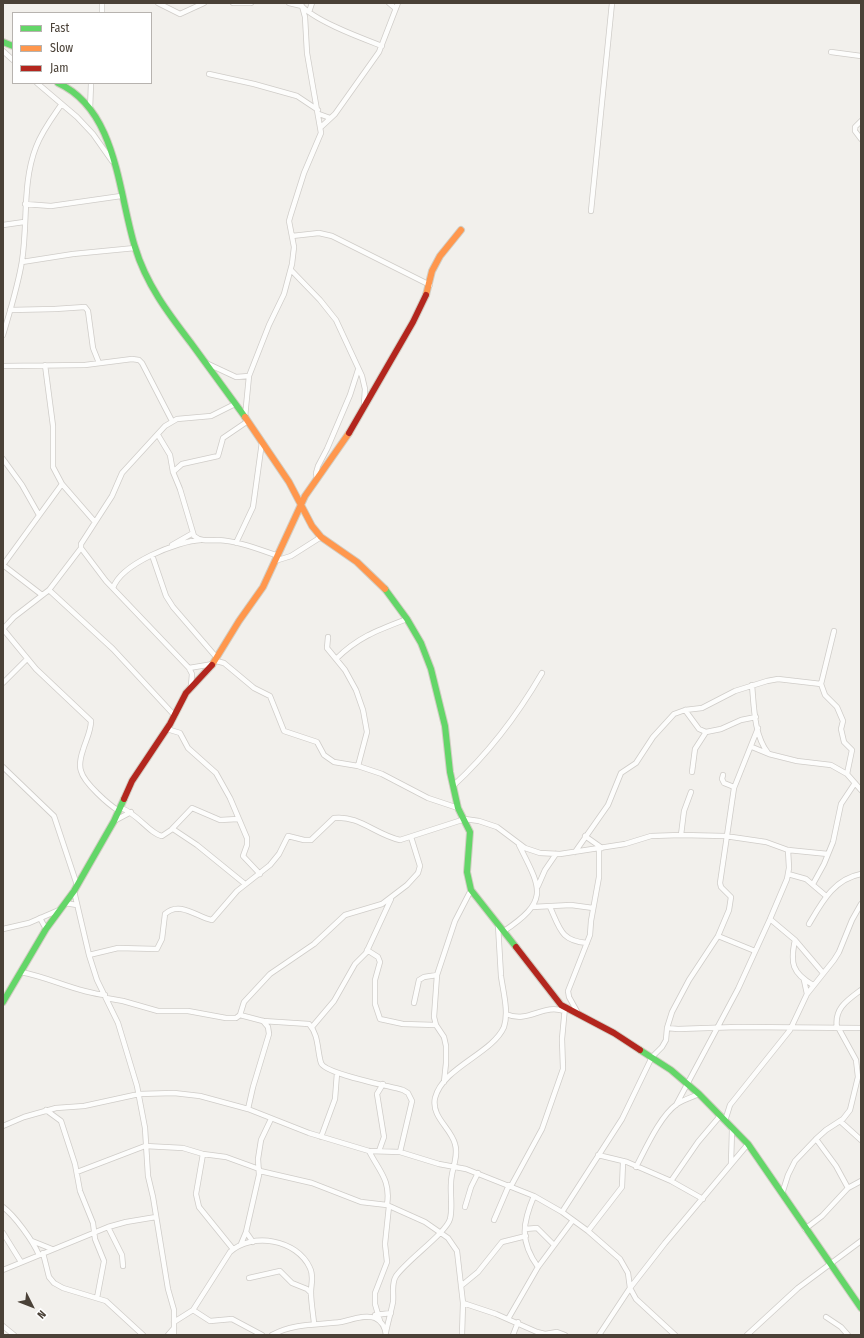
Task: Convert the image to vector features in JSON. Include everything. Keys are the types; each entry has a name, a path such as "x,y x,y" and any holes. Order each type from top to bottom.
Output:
{"street":[{"path":"158,3 180,14 195,5 204,3"},
{"path":"233,3 251,3"},
{"path":"289,3 300,5 309,12 344,30 382,46"},
{"path":"309,12 312,3"},
{"path":"321,127 330,118 382,46 397,5 389,3"},
{"path":"591,211 612,3"},
{"path":"173,472 182,464 218,456 223,438 246,419 250,376 269,325 284,294 291,270 294,253 289,221 304,173 319,140 321,127 307,53 305,17 300,5"},
{"path":"3,51 12,59"},
{"path":"831,52 861,56"},
{"path":"209,74 254,84 297,96 318,112 330,118"},
{"path":"38,84 61,105 78,117 93,134 113,163"},
{"path":"60,84 78,93 102,129 113,163 135,248 158,299 262,442 289,482 312,526 320,537 364,568 385,589 407,619 421,644 432,669 445,726 452,786 458,808 465,819 470,832 467,872 471,890 564,1009 562,1039 564,1056 563,1069 542,1129 510,1186 494,1220"},
{"path":"90,110 91,84"},
{"path":"3,335 22,262 25,204 30,171 36,147 43,132 61,105"},
{"path":"861,121 855,127 855,131 861,139"},
{"path":"25,204 50,206 121,196"},
{"path":"3,226 24,222"},
{"path":"3,1002 46,929 76,888 114,821 132,781 175,716 186,693 216,659 239,621 263,587 300,504 316,479 343,443 410,326 430,285 432,271 440,256 461,230"},
{"path":"292,236 319,233 332,236 430,285"},
{"path":"22,262 74,254 135,248"},
{"path":"291,270 330,311 358,370 365,389 364,406"},
{"path":"10,310 85,307 88,311 93,348 99,363"},
{"path":"3,366 85,365 132,359 139,360 172,421"},
{"path":"206,363 236,377 250,376"},
{"path":"45,365 53,426 53,467 62,484 95,522"},
{"path":"316,479 318,466 327,449 350,395 358,370"},
{"path":"235,404 211,416 183,418 172,421 122,473 112,496 83,540 81,548 49,590 14,617 3,629 27,659 91,721 91,727 82,752 81,772 108,803 120,809 132,812 159,835 167,834 192,808 220,820 238,819"},
{"path":"158,435 170,455 173,472 182,494 193,533 202,540"},
{"path":"236,543 253,507 262,442"},
{"path":"3,459 22,485 39,515"},
{"path":"42,595 3,565 62,484"},
{"path":"167,549 193,533"},
{"path":"113,588 116,580 138,563 152,555 194,540 221,540 236,543 276,558 291,556 320,537"},
{"path":"81,548 106,581 189,668 192,674 191,686"},
{"path":"152,555 166,596 173,607 216,659 224,663 254,688 270,696 284,731 317,742 324,755 334,762 358,766 382,774 428,798 458,808"},
{"path":"106,581 116,580"},
{"path":"49,590 113,649 175,716"},
{"path":"336,659 353,643 363,637 407,619"},
{"path":"834,631 821,684 825,695 837,707 843,721 841,729 844,742 852,750 847,774"},
{"path":"328,636 327,648 356,690 366,718 366,742 358,766"},
{"path":"3,683 27,659"},
{"path":"189,668 216,659 224,663"},
{"path":"452,786 473,768 497,740 525,703 542,673"},
{"path":"575,852 608,805 621,773 636,763 653,737 674,714 685,710 702,708 735,691 778,679 821,684"},
{"path":"752,686 756,717 762,745 769,754"},
{"path":"685,710 699,729 701,739"},
{"path":"699,729 706,732 721,729 735,722 756,717"},
{"path":"562,1212 622,1119 652,1057 662,1047 666,1040 667,1028 679,997 701,960 718,936 726,919 731,902 729,893 721,887 720,883 725,836 734,787 752,747 758,728"},
{"path":"167,729 180,733 188,748 216,773 230,798 247,838 247,845 243,856 260,874"},
{"path":"692,772 695,749 706,732"},
{"path":"752,747 769,754 797,761 831,765 847,774 861,790"},
{"path":"3,767 54,816 76,888 77,905 89,955 97,980 118,1023 139,1094 145,1128 148,1176 168,1289 174,1310 174,1335"},
{"path":"723,775 722,779 724,783 734,787"},
{"path":"812,884 833,842 839,809 843,799 855,783"},
{"path":"852,789 861,790"},
{"path":"681,835 684,811 691,792"},
{"path":"114,821 132,812"},
{"path":"89,955 118,948 157,949 161,945 164,919 168,912 172,909 192,911 212,920 232,896 245,884 260,874 276,858 288,836 311,840 334,818 350,818 390,838 400,840 411,837 425,830 465,819 479,821 497,827 518,844 530,851 556,854 600,848 651,836 681,835 725,836 766,842 788,850 828,854"},
{"path":"172,829 198,846 245,884"},
{"path":"585,836 600,848"},
{"path":"20,972 40,976 82,992 106,996 158,1011 188,1011 233,1019 240,1015 244,1002 260,983 279,967 314,944 339,919 352,912 382,904 392,898 420,870 420,862 411,837"},
{"path":"518,844 537,882 538,888"},
{"path":"579,1015 569,997 568,991 592,928 590,921 599,877 600,848"},
{"path":"636,1167 658,1128 676,1105 718,1029 756,951 788,874 788,850"},
{"path":"504,931 519,921 532,907 545,870 556,854"},
{"path":"788,874 801,877 826,896"},
{"path":"809,924 826,896 844,880 861,874"},
{"path":"444,1082 447,1059 446,1046 441,1032 436,1025 434,1017 437,976 455,921 471,890"},
{"path":"312,1027 334,1001 343,988 354,964 367,950 392,898"},
{"path":"66,903 77,905"},
{"path":"670,1181 698,1142 728,1110 792,1027 807,994 839,952 852,920 861,904"},
{"path":"532,907 571,905 593,908"},
{"path":"550,907 567,938 573,942 587,943"},
{"path":"3,929 40,918 60,909"},
{"path":"857,911 861,915"},
{"path":"40,918 46,929"},
{"path":"770,919 795,940 823,973"},
{"path":"448,1238 448,1224 451,1214 450,1184 455,1167 455,1144 439,1119 435,1105 435,1098 444,1082 452,1073 477,1055 501,1032 506,1014 498,924"},
{"path":"718,936 756,951"},
{"path":"795,940 792,963 794,968 804,980 813,985"},
{"path":"367,950 378,957 380,962 375,980 375,1004 380,1019 403,1024 436,1025"},
{"path":"414,1003 419,980 424,977 437,976"},
{"path":"804,980 807,994"},
{"path":"782,1194 788,1175 795,1161 816,1138 840,1121 850,1110 858,1077 854,1054 842,1037 835,1018 838,1012 861,990"},
{"path":"506,1014 515,1017 526,1017 552,1008 564,1009 614,1033 652,1057 687,1083 721,1116 760,1158 805,1229 861,1308"},
{"path":"240,1015 263,1021 304,1023 312,1027 319,1046 322,1065 337,1073 383,1084 408,1093 412,1101 400,1152"},
{"path":"248,1109 251,1093 269,1034 268,1027 263,1021"},
{"path":"667,1028 861,1028"},
{"path":"842,1037 848,1029"},
{"path":"321,1137 335,1099 337,1073"},
{"path":"379,1151 384,1137 377,1094 383,1084"},
{"path":"3,1126 46,1110 63,1106 84,1106 139,1094 166,1092 200,1096 248,1109 321,1137 369,1150 400,1152 478,1173 534,1196 562,1212 588,1231 620,1259 628,1273 630,1288 636,1299 675,1335"},
{"path":"676,1105 699,1094"},
{"path":"46,1110 61,1120 76,1164 80,1191 93,1223 94,1233 104,1261 97,1298"},
{"path":"721,1116 728,1110"},
{"path":"241,1244 246,1232 260,1170 258,1160 261,1140 271,1119"},
{"path":"840,1121 861,1140"},
{"path":"730,1164 732,1128"},
{"path":"816,1138 836,1166 848,1188"},
{"path":"599,1335 630,1288 678,1226 703,1199 730,1164 748,1144"},
{"path":"77,1172 145,1146 183,1148 203,1154 226,1157 260,1170 312,1183 361,1202 388,1205 421,1220 441,1233 448,1238 457,1251 463,1303 462,1335"},
{"path":"369,1150 386,1180 388,1188 385,1244 387,1262 375,1293 377,1314 386,1333"},
{"path":"203,1154 196,1194 199,1207 233,1249"},
{"path":"598,1154 623,1162 670,1181 703,1199"},
{"path":"588,1231 622,1187 623,1162"},
{"path":"76,1164 84,1169"},
{"path":"465,1207 471,1187 478,1173"},
{"path":"805,1229 822,1216 848,1188 861,1181"},
{"path":"534,1196 526,1214 524,1229 528,1252 538,1267"},
{"path":"3,1207 12,1215 41,1254 49,1278 54,1283 63,1288 97,1298 110,1304 143,1335"},
{"path":"3,1270 108,1227 126,1222 156,1217"},
{"path":"508,1319 538,1267 573,1220"},
{"path":"386,1333 391,1313 393,1286 396,1276 424,1247 441,1233 448,1224"},
{"path":"108,1227 122,1255 123,1266"},
{"path":"524,1229 538,1228 554,1245"},
{"path":"246,1232 253,1242"},
{"path":"3,1233 21,1262"},
{"path":"461,1286 478,1272 502,1242 526,1236"},
{"path":"32,1241 52,1249"},
{"path":"747,1335 781,1302 861,1241"},
{"path":"174,1322 193,1310 233,1249 241,1244 253,1242 284,1244 300,1254 310,1267 312,1274 311,1293 314,1323"},
{"path":"249,1278 280,1271 292,1283 307,1289 311,1293"},
{"path":"463,1303 518,1322 537,1332 545,1334 557,1332 566,1335"},
{"path":"193,1310 210,1321 232,1319 262,1335"},
{"path":"272,1335 287,1328 314,1323 339,1322 377,1314 391,1313"},
{"path":"369,1316 380,1321"},
{"path":"826,1317 841,1327 848,1335"},
{"path":"513,1335 518,1322"},
{"path":"3,1326 14,1335"},
{"path":"168,1335 174,1328"}],"traffic: fast":[{"path":"3,42 12,46"},
{"path":"60,84 78,96 93,112 104,132 119,178 135,247 151,286 174,321 245,417"},
{"path":"385,589 407,619 421,643 431,669 445,726 450,772 458,808 470,832 467,872 471,890 516,947"},
{"path":"3,1002 46,929 74,891 114,821 124,799"},
{"path":"640,1050 671,1070 699,1094 748,1144 861,1308"}],"traffic: slow":[{"path":"426,295 432,271 440,256 461,230"},
{"path":"245,417 289,482 312,526 321,537 357,562 385,589"},
{"path":"212,665 239,621 263,587 305,496 349,433"}],"traffic: jam":[{"path":"349,433 413,322 426,295"},
{"path":"124,799 132,781 170,724 186,693 212,665"},
{"path":"516,947 561,1005 614,1033 640,1050"}]}
